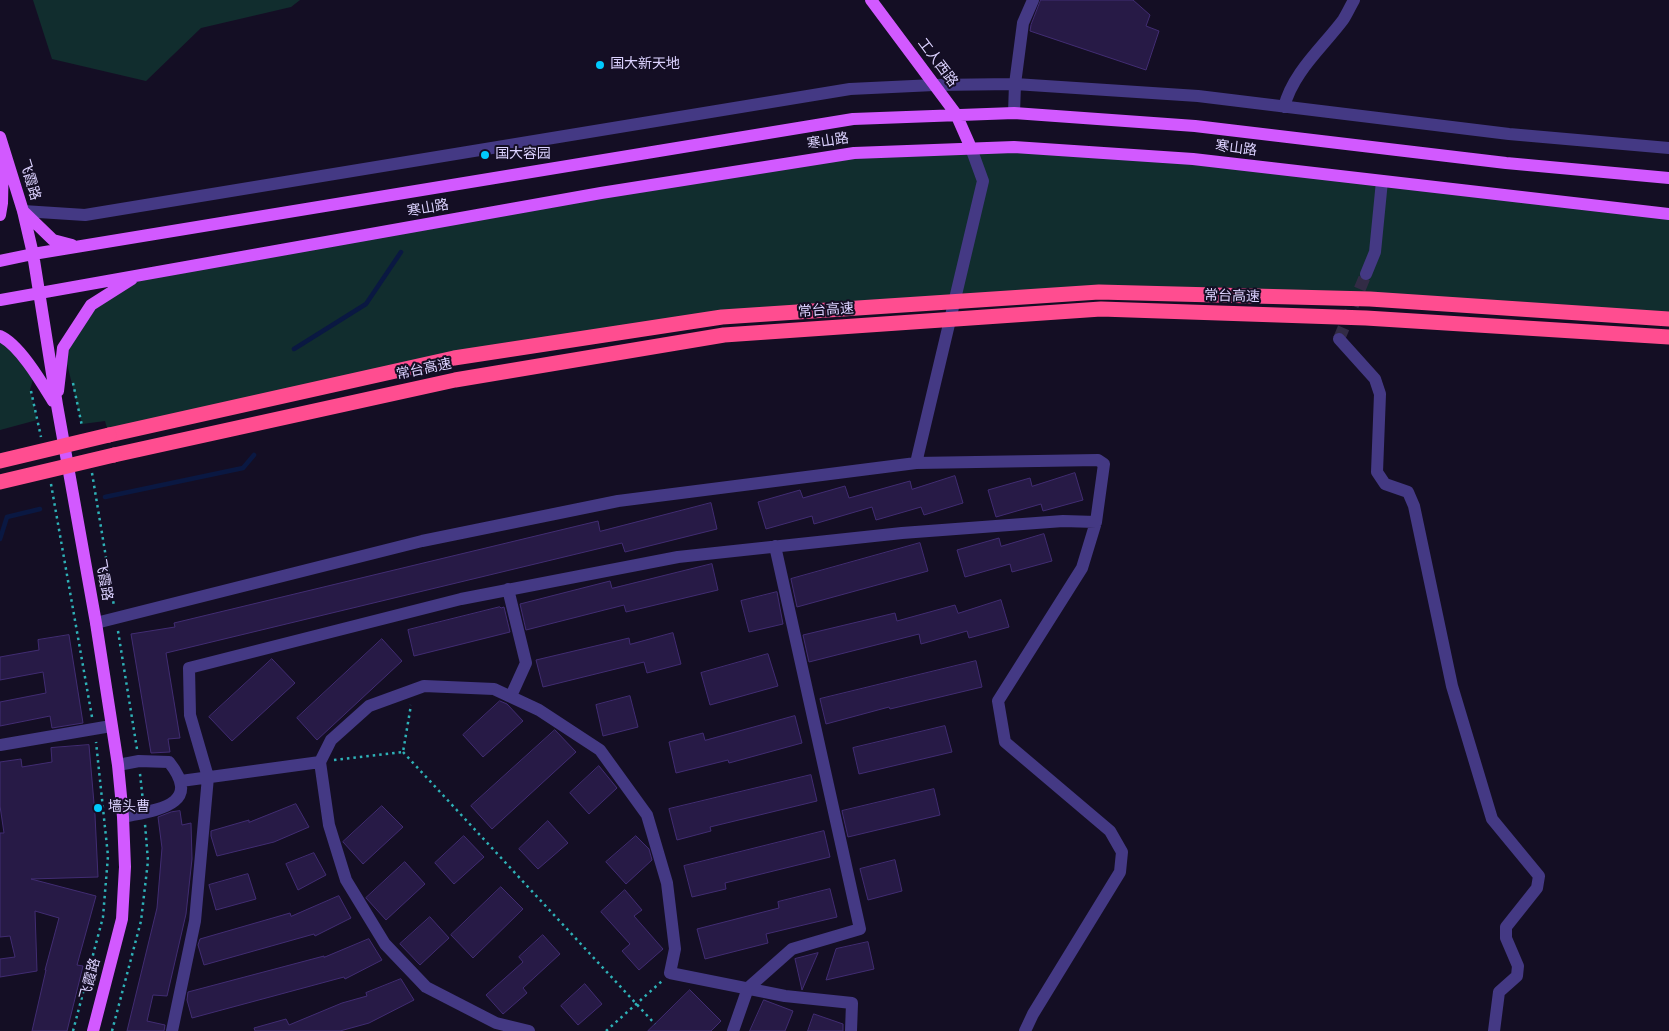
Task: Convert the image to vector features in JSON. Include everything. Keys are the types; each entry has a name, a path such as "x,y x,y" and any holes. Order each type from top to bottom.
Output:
{"highway":[{"name":"常台高速","path":"0,461 454,358 722,317 1099,292 1370,299 1669,319"},
{"name":"常台高速","path":"0,482 456,380 724,335 1101,309 1366,318 1669,337"}],"main road":[{"name":"工人西路","path":"871,0 956,114 971,148"},
{"name":"寒山路","path":"0,261 79,246 852,119 1014,113 1195,126 1506,163 1669,178"},
{"name":"飞霞路","path":"1,141 23,211 33,254 56,406 96,624 118,765 123,817 122,919 93,1031"},
{"path":"0,215 2,203 1,141"},
{"name":"寒山路","path":"0,300 602,193 854,153 1014,148 1193,159 1669,214"},
{"path":"23,211 53,240 79,246"},
{"path":"56,406 64,348 91,305 139,275"},
{"path":"0,336 8,340 35,372 56,406"}],"street":[{"path":"1014,113 1015,84 1023,23 1033,0"},
{"path":"1284,106 1288,93 1315,52 1343,20 1354,0"},
{"path":"23,211 85,215 850,89 934,85 1015,84 1198,96 1509,134 1669,148"},
{"path":"916,463 983,181 971,148"},
{"path":"1366,274 1375,252 1382,181"},
{"path":"1340,339 1374,378 1380,394 1377,472 1385,484 1408,492 1414,506 1452,686 1492,819 1539,876 1537,888 1506,927 1506,938 1518,966 1517,976 1499,992 1494,1031"},
{"path":"96,624 422,540 608,503 916,463 1098,460 1104,464 1096,522 1082,568 998,701 1005,742 1110,831 1122,852 1120,872 1033,1014 1025,1031"},
{"path":"172,1031 196,921 208,777 190,715 189,668 461,598 678,556 911,532 1063,521 1096,522"},
{"path":"733,1031 748,988 792,949 860,929 775,546"},
{"path":"508,589 526,663 511,696"},
{"path":"529,1031 496,1023 426,987 385,944 346,880 329,825 320,762 331,740 369,706 424,686 494,688 539,710 600,750 647,815 667,883 675,948 670,973 785,996 852,1003 852,1031"},
{"path":"0,746 111,726"},
{"path":"118,765 139,761 169,762 181,781 180,794 174,803 156,810 123,817"},
{"path":"181,781 320,762"}],"path":[{"path":"35,372 30,390 41,438"},
{"path":"51,483 94,730 108,856 103,917 73,1031"},
{"path":"403,752 413,690"},
{"path":"320,762 403,752"},
{"path":"403,752 655,1024"},
{"path":"606,1031 670,973"}],"green space":[{"path":"33,0 300,0 291,7 201,28 146,81 52,59"},
{"path":"971,148 1193,159 1669,214 1669,319 1099,292 722,317 454,358 109,435 105,421 82,424 63,348 91,305 139,275 854,153"},
{"path":"0,336 35,372 30,390 37,420 0,430"}],"building":[{"path":"1041,0 1133,0 1150,15 1146,26 1159,31 1146,70 1030,31"},
{"path":"1075,473 1083,500 1043,511 1041,504 996,517 988,490 1030,478 1032,486"},
{"path":"955,476 963,503 924,515 921,507 876,520 872,507 814,524 812,516 766,529 758,502 800,490 803,498 845,486 849,498 910,481 912,489"},
{"path":"711,503 717,529 625,552 622,543 166,653 180,738 168,739 170,752 151,753 131,634 175,627 174,623 598,521 600,531"},
{"path":"1044,534 1052,561 1012,572 1010,564 965,577 957,550 999,538 1001,546"},
{"path":"920,543 928,571 797,607 791,579"},
{"path":"712,564 718,590 626,612 624,605 526,630 520,604 610,581 612,588"},
{"path":"777,592 783,624 749,632 741,601"},
{"path":"1001,600 1009,627 969,638 967,631 921,644 919,634 809,662 803,635 895,613 897,621 955,605 958,613"},
{"path":"504,607 510,632 414,656 408,630"},
{"path":"673,633 681,664 647,673 644,662 543,687 536,660 629,638 630,644"},
{"path":"69,635 83,723 52,728 50,716 0,726 0,702 46,693 43,672 0,680 0,657 39,650 38,640"},
{"path":"382,639 402,661 317,740 297,718"},
{"path":"768,654 778,686 710,705 701,673"},
{"path":"272,659 295,683 232,741 209,717"},
{"path":"976,661 982,687 890,709 889,707 826,724 820,699"},
{"path":"630,696 638,727 603,736 596,705"},
{"path":"500,701 507,704 523,721 483,757 463,735"},
{"path":"795,716 802,743 729,763 728,760 676,773 669,742 703,733 705,740"},
{"path":"945,726 952,752 859,774 853,748"},
{"path":"555,730 576,752 492,829 471,806"},
{"path":"89,745 98,877 31,879 96,896 77,965 83,966 67,1031 32,1031 45,970 59,918 35,911 37,971 0,977 0,959 15,957 10,936 0,937 0,833 4,833 0,806 0,762 21,759 22,767 52,762 51,748"},
{"path":"599,766 617,788 589,814 570,793"},
{"path":"811,775 817,801 710,827 711,831 677,840 669,809"},
{"path":"934,789 940,815 848,837 842,811"},
{"path":"296,804 309,827 274,842 217,856 211,831 249,820 249,822"},
{"path":"382,806 403,827 363,864 343,842"},
{"path":"180,811 182,825 191,823 192,859 186,914 167,996 153,995 147,1021 165,1025 164,1031 127,1031 157,908 162,848 158,817"},
{"path":"548,821 568,843 538,869 519,849"},
{"path":"824,831 830,857 725,883 726,889 692,897 684,866"},
{"path":"464,836 484,857 454,884 435,863"},
{"path":"636,836 649,849 652,860 626,884 606,862"},
{"path":"314,853 326,875 298,890 286,864"},
{"path":"895,860 902,891 868,900 860,869"},
{"path":"405,862 425,884 386,920 366,898"},
{"path":"248,874 256,899 216,910 209,885"},
{"path":"501,887 523,909 473,958 451,935"},
{"path":"830,889 837,917 766,934 768,943 705,959 697,929 779,908 778,902"},
{"path":"625,890 642,910 634,916 663,949 639,970 622,951 630,944 601,912"},
{"path":"339,896 351,918 315,936 314,934 204,965 198,945 200,939 290,913 291,916"},
{"path":"430,917 449,938 420,965 400,944"},
{"path":"543,935 560,954 523,988 527,993 503,1014 486,995 523,962 519,957"},
{"path":"369,939 382,960 345,979 344,977 192,1018 187,1000 188,992 324,957"},
{"path":"868,942 874,969 826,980 836,949"},
{"path":"818,953 802,990 795,959"},
{"path":"401,979 414,1000 369,1023 340,1031 255,1031 254,1028 286,1019 289,1025 342,1003 367,996 366,993"},
{"path":"585,984 602,1004 578,1025 561,1006"},
{"path":"690,990 721,1021 711,1031 648,1031"},
{"path":"764,1000 793,1011 785,1031 750,1031"},
{"path":"814,1014 843,1024 843,1031 808,1031"}],"waterway":[{"path":"294,349 366,304 401,252"},
{"path":"105,497 243,468 254,455"},
{"path":"0,539 7,517 40,509"}],"tunnel":[{"path":"1339,339 1366,274"}],"place":[{"name":"国大新天地","path":"600,65"},
{"name":"国大容园","path":"485,155"},
{"name":"墙头曹","path":"98,808"}]}
